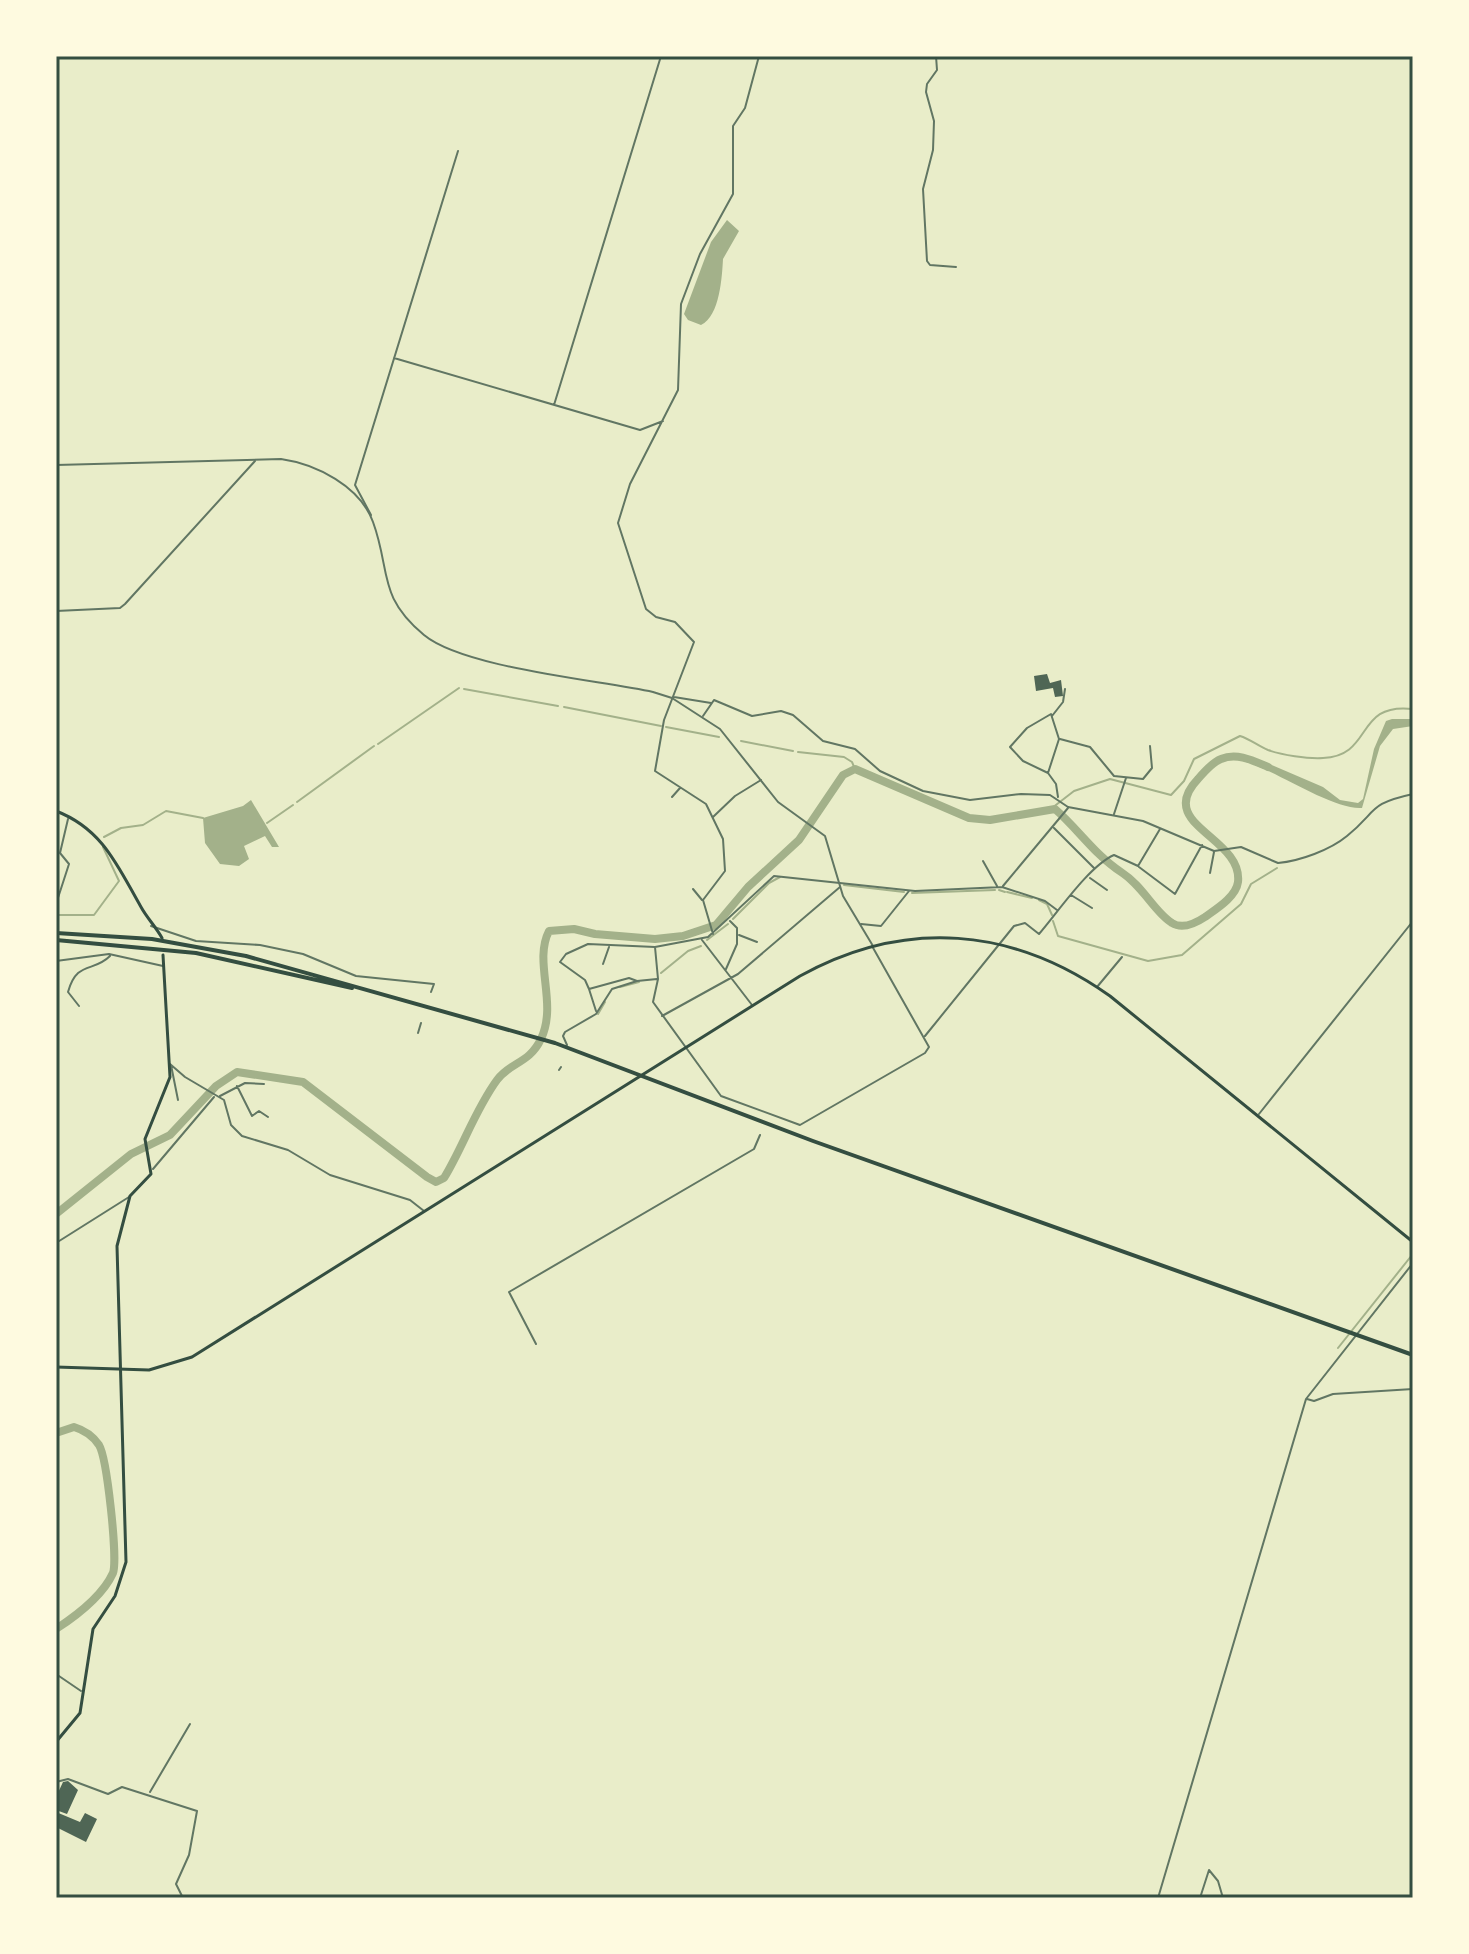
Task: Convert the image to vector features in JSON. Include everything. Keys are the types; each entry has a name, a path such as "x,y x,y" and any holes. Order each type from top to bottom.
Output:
{"highway":[{"path":"56,933 152,939 208,948 555,1043 649,1080 1413,1355"},
{"path":"56,940 196,953 374,992"}],"main road":[{"path":"56,811 69,816 108,849 151,926 162,938"},
{"path":"56,1367 165,1367 192,1357 831,959 872,946 915,938 999,944 1056,963 1097,987 1413,1242"},
{"path":"56,1742 76,1720 93,1629 115,1596 126,1562 117,1246 130,1196 148,1179 153,1169 145,1139 170,1077 163,955"}],"street":[{"path":"554,405 661,56"},
{"path":"703,900 725,871 723,839 702,800 655,771 664,720 694,642 675,622 656,617 646,609 618,523 630,484 664,421 680,379 681,304 700,254 733,194 733,126 745,108 759,56"},
{"path":"936,56 937,70 927,84 926,92 934,121 933,150 923,189 927,261 930,265 956,267"},
{"path":"458,151 355,485 355,491 372,513 382,574 392,598 413,625 433,641 467,657 672,698 703,716 732,741 778,802 801,821 820,831 828,842 840,887 929,1047 925,1053 800,1125 767,1114 721,1096 687,1047 661,1017 653,1002 658,979 655,947"},
{"path":"394,358 640,430 664,421"},
{"path":"56,465 281,459 309,465 346,488 371,516"},
{"path":"56,611 120,608 255,460"},
{"path":"1065,689 1063,702 1052,717 1054,733 1059,739 1090,747 1114,776 1143,779 1152,768 1150,746"},
{"path":"672,698 681,696 712,704"},
{"path":"703,716 714,700 752,716 769,712 793,715 823,741 855,749 880,771 923,791 970,800 1021,794 1058,798 1068,808 1161,827 1217,851 1233,848 1250,850 1270,861 1282,863 1318,851 1347,836 1379,803 1413,794"},
{"path":"1052,717 1051,714 1039,719 1010,747 1023,761 1048,773 1056,784 1058,798"},
{"path":"1048,773 1059,739"},
{"path":"1114,815 1126,778"},
{"path":"713,817 735,796 762,780"},
{"path":"672,797 681,787"},
{"path":"1002,887 1068,808"},
{"path":"56,904 69,864 60,853 69,816"},
{"path":"1053,827 1094,868"},
{"path":"1138,866 1161,827"},
{"path":"924,1037 999,944 1021,922 1039,934 1101,861 1120,856 1175,894 1202,845"},
{"path":"1210,873 1217,851"},
{"path":"983,861 997,887"},
{"path":"597,1012 585,980 560,962 566,954 588,944 655,947 702,940 730,920 774,876 910,890 1002,887 1045,901 1057,910"},
{"path":"1089,877 1107,890"},
{"path":"661,1017 733,977 840,887"},
{"path":"693,889 703,900 713,933"},
{"path":"860,924 881,926 910,890"},
{"path":"1070,894 1092,908"},
{"path":"725,970 733,961 738,935 730,920"},
{"path":"1257,1116 1413,921"},
{"path":"151,926 196,941 260,945 303,954 356,976 434,984 431,992"},
{"path":"738,935 757,942"},
{"path":"702,940 752,1006"},
{"path":"603,964 610,946"},
{"path":"56,961 110,955 163,966"},
{"path":"79,1006 68,992 71,980 79,970 110,955"},
{"path":"1097,987 1122,957"},
{"path":"589,989 629,978 637,981"},
{"path":"567,1045 563,1036 565,1032 597,1012 612,989 637,981 658,979"},
{"path":"418,1033 421,1023"},
{"path":"170,1064 227,1104 231,1125 242,1136 288,1150 330,1175 410,1200 425,1212"},
{"path":"170,1064 178,1100"},
{"path":"153,1169 216,1096 245,1083 264,1084"},
{"path":"237,1086 252,1116 259,1111 268,1117"},
{"path":"536,1344 509,1292 754,1149 760,1135"},
{"path":"56,1243 130,1196"},
{"path":"1158,1898 1306,1399 1413,1263"},
{"path":"1306,1399 1413,1389"},
{"path":"56,1674 81,1691"},
{"path":"149,1794 190,1724"},
{"path":"56,1782 68,1779 108,1794 122,1787 197,1811 189,1855 176,1884 183,1898"},
{"path":"1200,1898 1209,1870 1218,1881 1223,1898"}],"shaded area":[{"path":"727,220 739,231 723,259 716,305 701,325 688,320 684,314 711,242"},
{"path":"1413,719 1413,726 1393,729 1380,746 1362,808 1339,804 1257,766 1260,760 1323,787 1340,800 1358,803 1363,799 1374,749 1386,721"},
{"path":"251,800 279,847 272,847 265,836 244,846 249,859 239,866 220,864 205,843 203,818 243,806"}],"building":[{"path":"1047,674 1050,683 1061,680 1063,696 1055,697 1053,688 1036,691 1034,676"},
{"path":"68,1781 78,1790 67,1814 56,1810 56,1797 63,1782"},
{"path":"56,1812 80,1822 85,1813 97,1819 86,1842 56,1827"}],"waterway":[{"path":"378,744 459,688"},
{"path":"464,689 558,706"},
{"path":"564,707 661,726"},
{"path":"1052,808 1074,791 1110,779 1171,795 1184,781 1194,759 1240,736 1268,750 1287,755 1317,758 1339,755 1350,749 1381,713 1413,709"},
{"path":"666,727 719,737"},
{"path":"741,741 793,751"},
{"path":"297,802 374,746"},
{"path":"798,752 844,757 852,762 855,769"},
{"path":"56,1214 131,1154 170,1135 216,1086 237,1072 303,1082 427,1177 436,1182 444,1178 497,1080 531,1053 541,1039 547,1011 543,956 549,931 574,929 655,939 683,936 716,925 748,887 799,840 843,775 855,769 969,818 990,820 1055,809 1103,858 1136,884 1166,919 1181,926 1198,921 1220,906 1234,893 1238,882 1236,867 1228,853 1193,820 1186,808 1187,795 1203,773 1221,759 1239,757 1268,767"},
{"path":"267,823 293,805"},
{"path":"104,837 121,828 143,825 166,811 203,818"},
{"path":"56,915 94,915 119,881 103,847"},
{"path":"1053,921 1058,936 1148,961 1182,955 1241,904 1251,884 1277,868"},
{"path":"733,919 769,883 780,877"},
{"path":"844,885 904,892"},
{"path":"912,893 995,890"},
{"path":"999,890 1005,892"},
{"path":"1007,892 1032,898"},
{"path":"1039,900 1047,904 1052,915"},
{"path":"707,940 728,924"},
{"path":"661,973 688,951 701,946"},
{"path":"620,987 639,982"},
{"path":"598,1014 605,1002"},
{"path":"1338,1348 1412,1255"},
{"path":"56,1433 74,1427 88,1434 99,1445 108,1488 114,1564 113,1573 96,1597 56,1629"}]}
